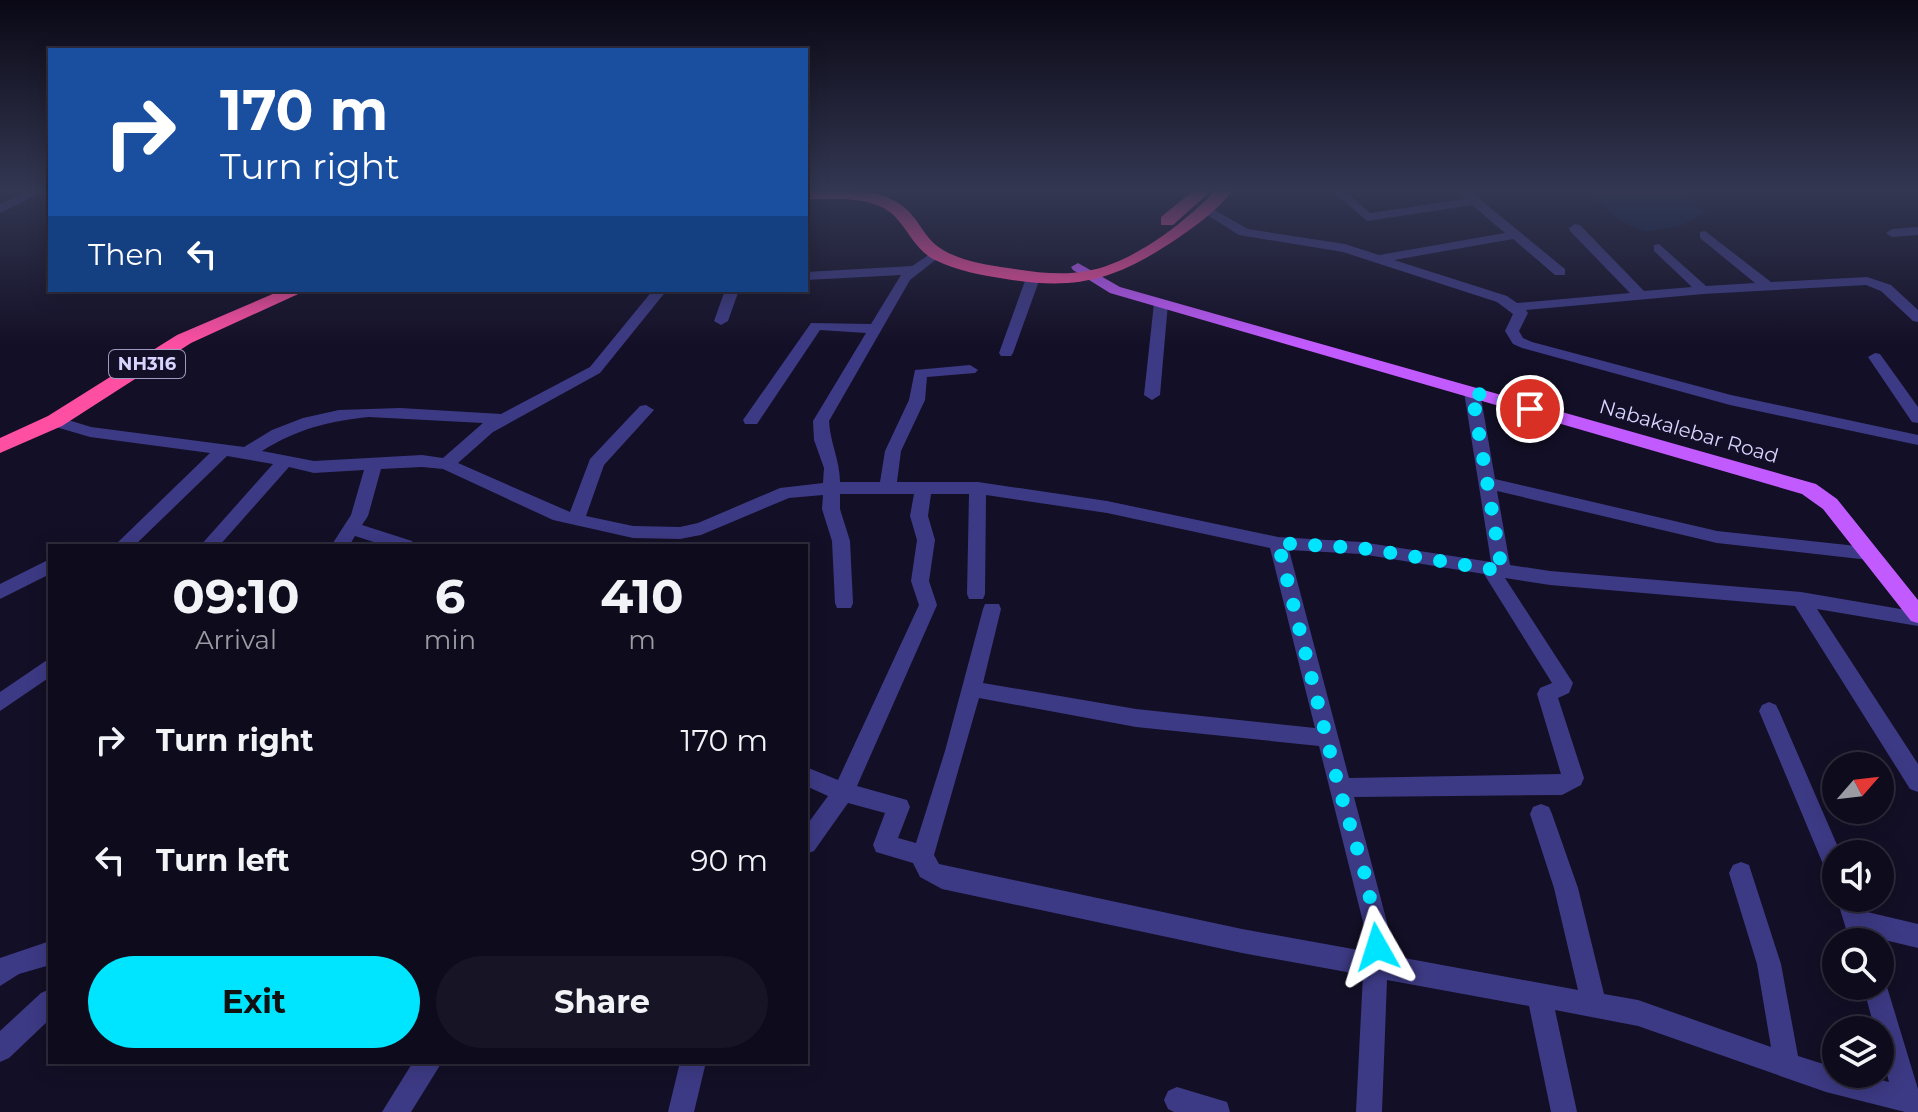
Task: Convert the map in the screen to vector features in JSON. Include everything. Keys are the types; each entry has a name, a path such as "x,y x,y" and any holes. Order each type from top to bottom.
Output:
{"highway":[{"path":"921,242 936,254 955,263 1033,278 1118,269 1150,242"},
{"path":"936,242 943,249 958,255 1030,268 1085,272 1105,260 1134,253"},
{"name":"NH316","path":"0,446 55,421 207,315 265,292"},
{"name":"NH316","path":"0,436 43,417 184,339 231,316 293,292"}],"main road":[{"path":"1118,269 1129,286 1155,302"},
{"name":"Nabakalebar Road","path":"1085,272 1115,290 1155,302 1809,489 1830,504 1918,617"}],"street":[{"path":"1319,242 1380,258 1518,307 1703,290 1867,281 1881,285 1918,318"},
{"path":"1380,258 1475,242"},
{"path":"1524,242 1560,272"},
{"path":"1588,242 1640,295"},
{"path":"1713,242 1767,286"},
{"path":"1659,248 1703,290"},
{"path":"844,603 841,541 831,509 832,468 822,440 821,421 847,373 913,270 936,254"},
{"path":"808,276 913,270"},
{"path":"1006,353 1033,278"},
{"path":"446,464 501,419 595,370 658,292"},
{"path":"721,321 731,292"},
{"path":"1894,295 1918,295"},
{"path":"1152,395 1155,302"},
{"path":"1518,307 1521,313 1512,331 1518,341 1527,345 1730,400 1918,440"},
{"path":"751,420 816,326 877,329"},
{"path":"1875,357 1918,418"},
{"path":"888,488 897,439 917,400 920,373 970,370"},
{"path":"1339,788 1562,785 1573,778 1547,694 1562,687 1563,683 1496,570 1472,392"},
{"path":"576,520 596,463 646,410"},
{"path":"247,453 281,429 330,413 501,419"},
{"path":"55,421 90,432 247,453 314,467 446,464 541,509 633,532 680,533 724,520 775,495 832,488 978,488 1107,507 1278,543 1361,548 1496,570 1801,599 1918,617"},
{"path":"125,544 223,450"},
{"path":"211,544 284,462"},
{"path":"341,544 359,516 374,465"},
{"path":"1486,483 1717,537 1869,553"},
{"path":"808,841 843,792 928,605 920,581 926,540 919,516 923,488"},
{"path":"978,488 984,602 973,689 923,855 923,864 929,871 942,878 1242,941 1594,1003 1686,1027 1787,1065 1913,1101"},
{"path":"351,528 400,544"},
{"path":"1278,543 1339,788 1368,885 1377,930 1369,1112"},
{"path":"0,592 48,567"},
{"path":"1801,599 1918,782"},
{"path":"0,703 48,667"},
{"path":"973,689 1136,718 1327,738"},
{"path":"1769,711 1824,840"},
{"path":"808,777 843,792 899,807 884,845 923,855"},
{"path":"1541,814 1566,888 1594,1003"},
{"path":"1741,873 1769,964 1787,1065"},
{"path":"1854,920 1918,936"},
{"path":"0,974 12,964 48,954"},
{"path":"1539,994 1564,1112"},
{"path":"1880,1000 1913,1101"},
{"path":"0,1049 48,1004"},
{"path":"395,1112 428,1064"},
{"path":"681,1112 693,1064"},
{"path":"1177,1100 1217,1112"}],"route":[{"path":"1377,947 1377,930 1368,885 1339,788 1278,543 1338,545 1405,553 1502,571 1472,392 1530,409"}]}
